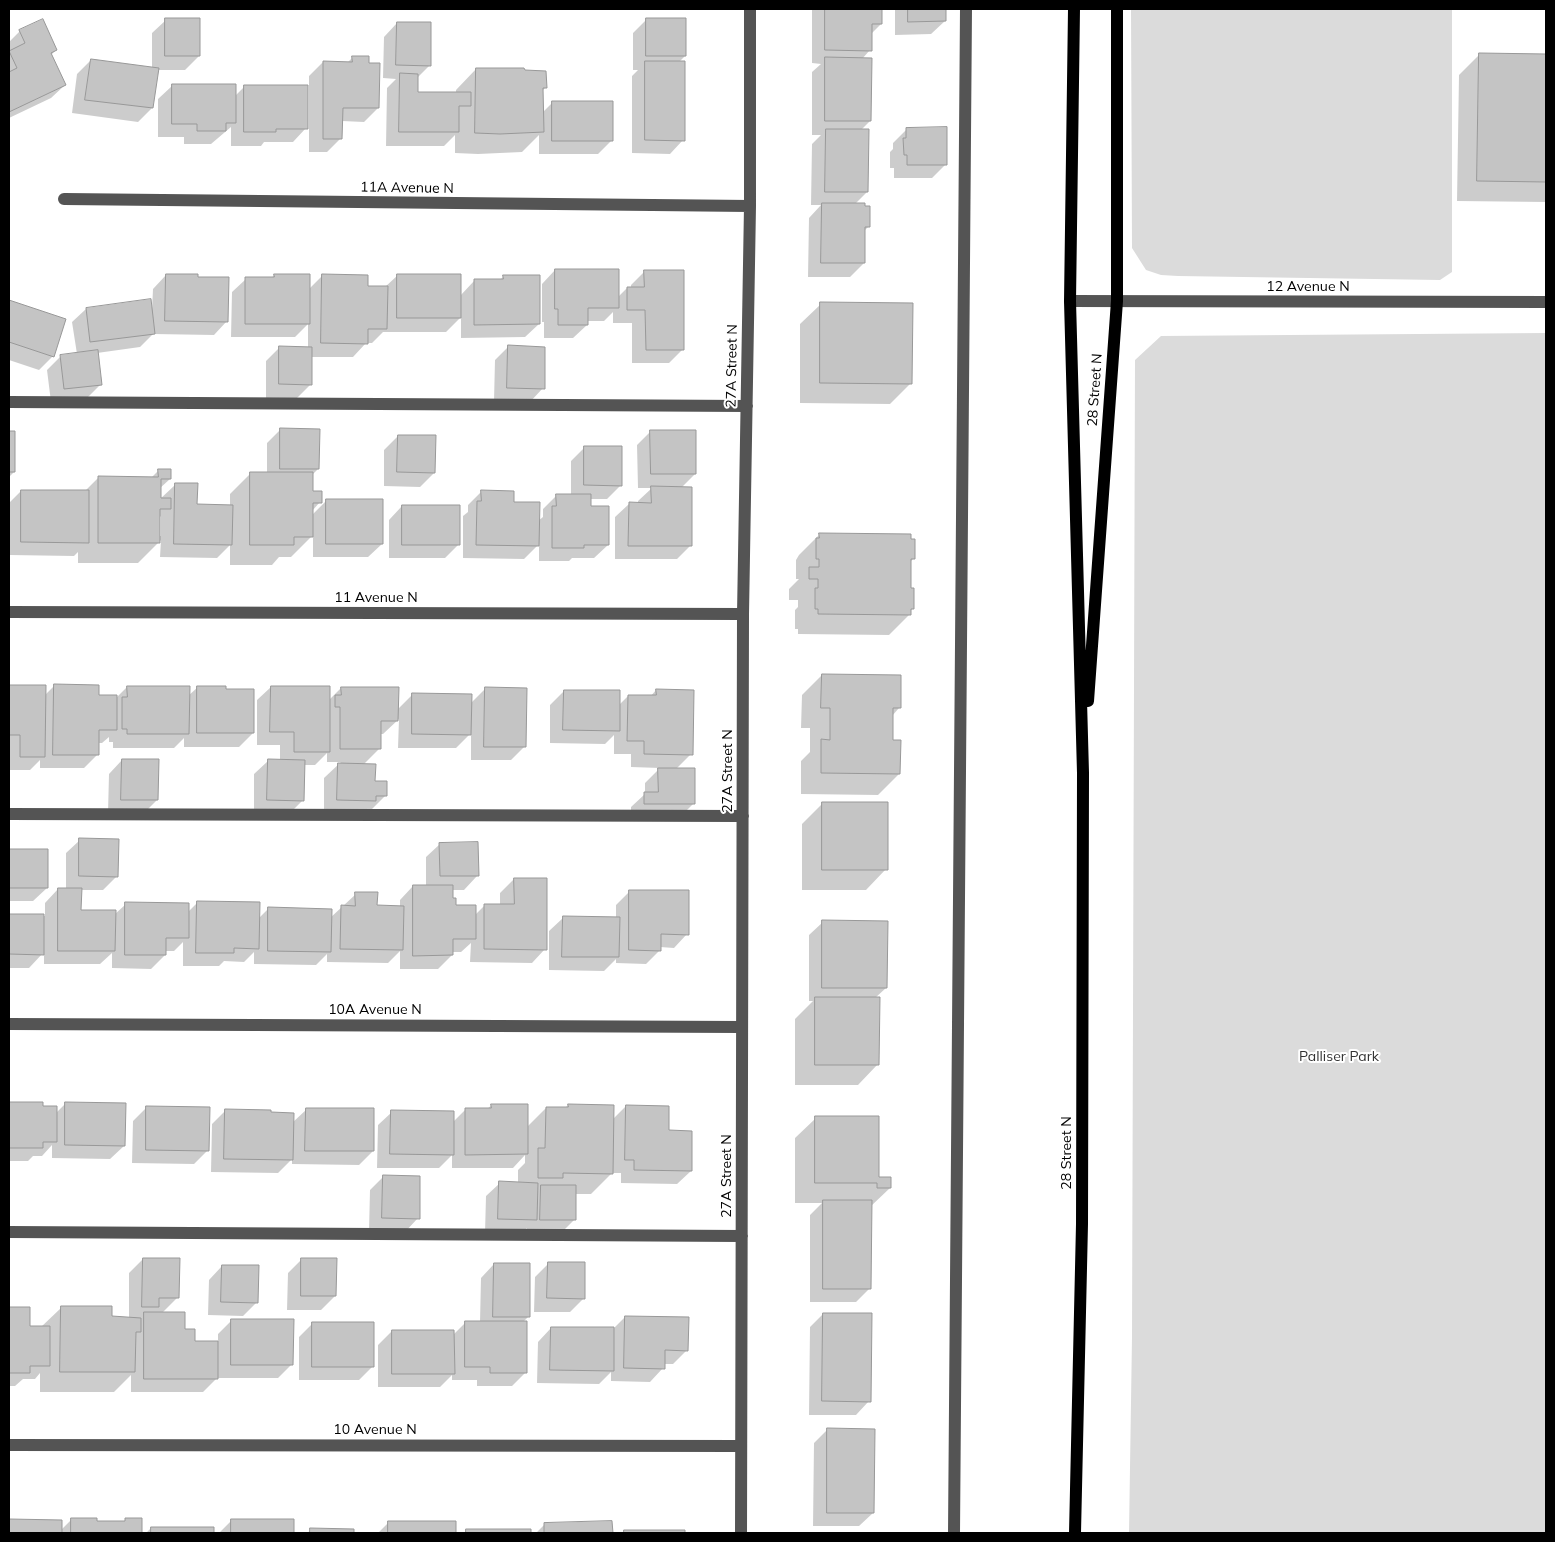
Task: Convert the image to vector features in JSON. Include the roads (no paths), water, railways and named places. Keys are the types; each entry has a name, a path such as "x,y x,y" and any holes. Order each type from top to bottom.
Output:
{"main road":[{"name":"28 Street N","path":"1074,9 1070,301 1083,773 1082,1224 1076,1533"},
{"name":"28 Street N","path":"1083,773 1117,301 1117,9"}],"street":[{"name":"27A Street N","path":"741,1533 743,614 750,206 750,9"},
{"path":"954,1533 966,9"},
{"name":"11A Avenue N","path":"64,199 750,206"},
{"name":"12 Avenue N","path":"1070,301 1546,302"},
{"path":"9,402 747,406"},
{"name":"11 Avenue N","path":"9,612 743,614"},
{"path":"9,814 743,816"},
{"name":"10A Avenue N","path":"9,1024 742,1027"},
{"path":"9,1232 742,1236"},
{"name":"10 Avenue N","path":"9,1445 741,1446"}],"park label":[{"name":"Palliser Park","path":"1339,1057"}]}
